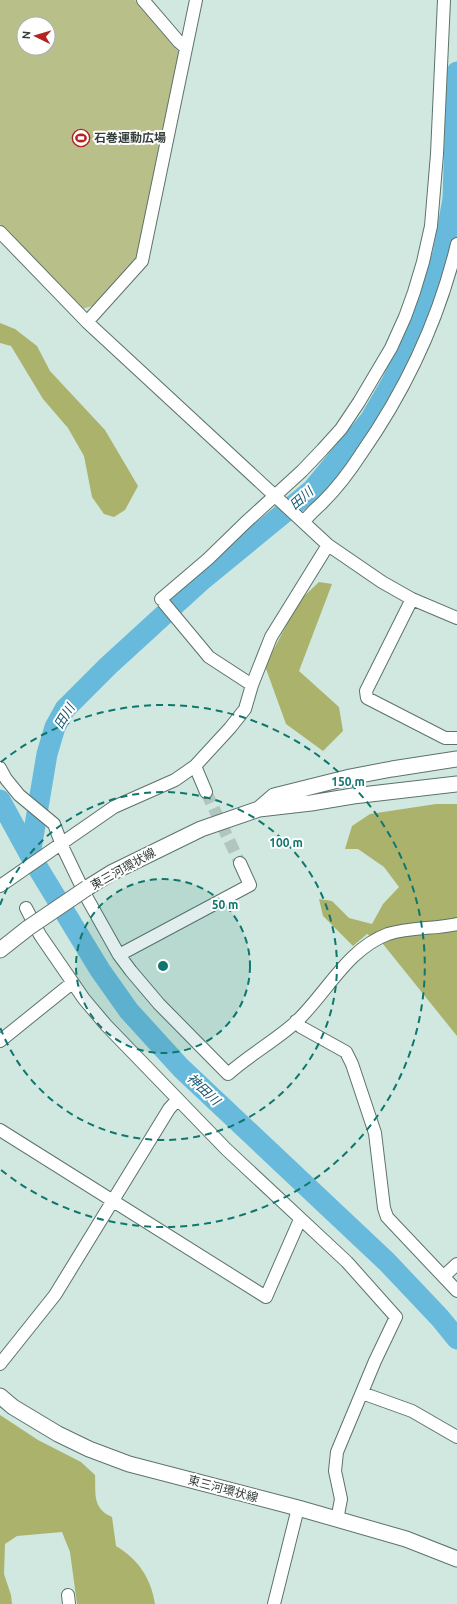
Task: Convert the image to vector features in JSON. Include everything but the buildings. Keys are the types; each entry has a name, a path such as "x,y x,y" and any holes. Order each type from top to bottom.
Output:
{"main road":[{"name":"東三河環状線","path":"259,809 274,796 350,777 457,759"},
{"name":"東三河環状線","path":"0,950 28,928 111,874 201,829 259,809 457,784"},
{"name":"東三河環状線","path":"0,1396 13,1407 58,1434 89,1449 129,1464 298,1508 406,1539 457,1559"}],"street":[{"path":"143,0 179,42 186,48"},
{"path":"87,322 142,261 196,0"},
{"path":"252,685 209,657 163,601 208,559 278,498 340,429 359,402 392,348 414,292 423,262 431,226 438,154 444,0"},
{"path":"0,232 87,322 302,519 328,545 382,582 412,599 457,618"},
{"path":"302,519 309,515 322,503 335,488 361,455 391,408 410,371 431,324 457,244"},
{"path":"4,883 114,807 174,780 195,766 230,728 245,709 252,685 271,637 328,545"},
{"path":"412,599 366,692 367,698 445,738 457,738"},
{"path":"195,766 206,792"},
{"path":"0,768 6,779 28,803 54,824 87,898 119,955 159,1004 228,1074 296,1022 346,963 373,941 399,931 457,924"},
{"path":"119,955 250,886 240,864"},
{"path":"26,908 40,935 72,983 106,1025 226,1150 346,1262 396,1317 337,1452 335,1472 341,1499 337,1520"},
{"path":"0,1041 72,983"},
{"path":"296,1022 301,1027 346,1052 352,1064 375,1134 384,1208 387,1217 457,1291"},
{"path":"0,1364 55,1295 169,1109 177,1100"},
{"path":"0,1130 266,1297 298,1224 302,1220"},
{"path":"444,1276 457,1264"},
{"path":"362,1393 412,1411 457,1437"},
{"path":"274,1604 298,1508"}],"green space":[{"name":"石巻運動広場","path":"0,0 135,0 179,52 137,258 96,305 82,309 0,224"},
{"path":"0,323 15,329 37,346 50,371 105,430 138,486 125,510 114,517 104,514 92,497 84,456 68,428 43,399 11,346 0,343"},
{"path":"319,582 332,584 299,671 339,707 343,731 323,751 286,724 265,666 299,601"},
{"path":"436,804 457,804 457,1036 383,944 367,934 353,946 323,916 319,899 332,901 349,918 372,924 383,904 399,887 384,867 358,849 345,849 352,826 370,814"},
{"path":"0,1415 38,1440 81,1462 95,1475 96,1500 101,1509 112,1517 116,1546 131,1557 142,1570 147,1578 155,1604 77,1604 70,1552 62,1532 17,1536 5,1544 4,1574 11,1595 12,1604 0,1604"}],"waterway":[{"name":"田川","path":"30,855 47,754 55,727 65,709 108,666 202,580 312,490 370,420 392,382 420,321 443,254 453,199 457,72"},
{"name":"神田川","path":"0,800 30,855 100,970 129,1011 181,1068 387,1262 440,1318 457,1339"}],"tunnel":[{"path":"206,792 240,863"}],"place":[{"name":"石巻運動広場","path":"81,138"}]}
